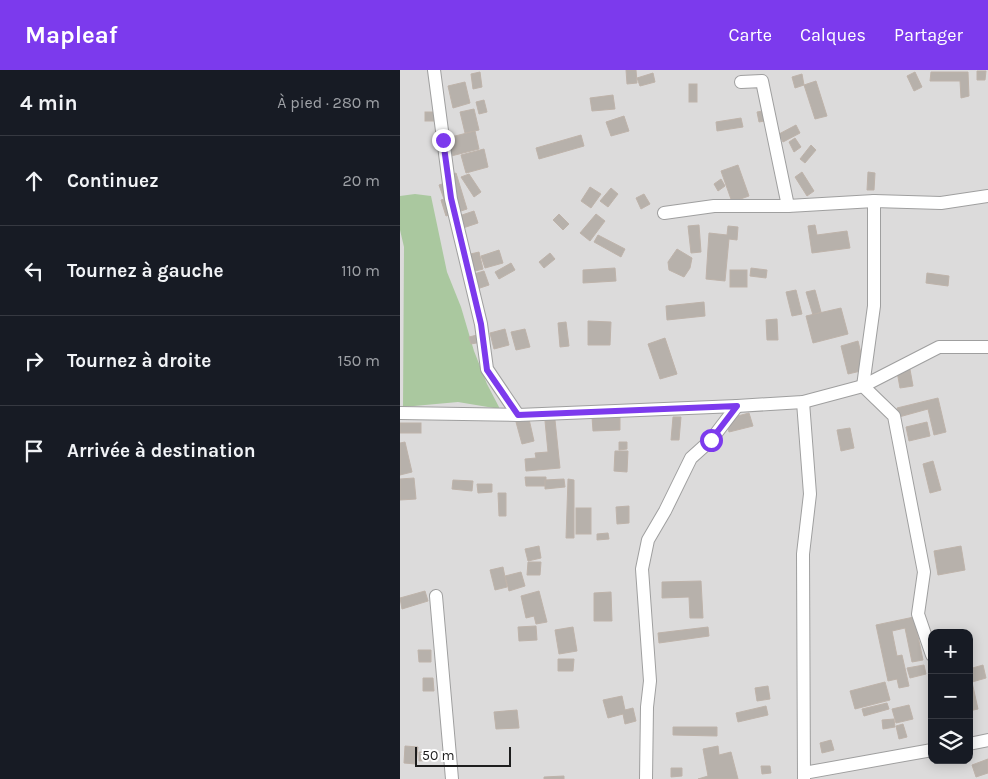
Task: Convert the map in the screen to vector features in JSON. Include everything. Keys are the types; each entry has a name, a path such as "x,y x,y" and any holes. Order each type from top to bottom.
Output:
{"street":[{"path":"434,70 451,198 481,324 487,370 518,415"},
{"path":"741,82 762,81 788,206"},
{"path":"664,213 714,206 788,206 874,201 941,203 988,196"},
{"path":"863,386 874,306 874,201"},
{"path":"400,413 518,415 803,402 863,386 939,348 988,347"},
{"path":"863,386 894,416 924,572 918,614 928,643"},
{"path":"803,402 810,494 803,554 804,776 928,751"},
{"path":"646,779 647,706 650,681 642,569 644,553 648,540 665,511 690,458 711,440 737,406"},
{"path":"436,596 452,779"},
{"path":"973,743 988,740"}],"shaded area":[{"path":"400,70 988,70 988,779 400,779"}],"green space":[{"path":"415,194 431,196 447,272 461,307 474,351 487,384 500,409 458,402 403,407 404,247 400,230 400,196"}],"building":[{"path":"626,70 636,70 637,83 627,84"},
{"path":"977,71 986,71 985,80 977,80"},
{"path":"480,72 482,87 473,89 471,74"},
{"path":"915,72 922,87 914,91 907,76"},
{"path":"931,72 968,72 969,96 961,98 960,81 930,81"},
{"path":"653,73 655,82 640,86 637,78"},
{"path":"802,74 804,85 795,88 792,77"},
{"path":"816,81 827,116 815,119 804,85"},
{"path":"465,82 470,103 453,108 448,86"},
{"path":"689,84 697,84 697,102 689,102"},
{"path":"613,95 615,109 592,111 590,98"},
{"path":"484,100 487,112 479,114 476,102"},
{"path":"474,109 479,130 465,133 460,112"},
{"path":"768,110 770,120 759,122 757,112"},
{"path":"425,112 441,112 441,121 425,121"},
{"path":"624,116 629,131 611,136 606,122"},
{"path":"741,118 743,127 717,131 716,122"},
{"path":"796,125 800,133 783,142 779,134"},
{"path":"475,131 479,149 443,158 439,140"},
{"path":"581,135 584,146 539,159 536,148"},
{"path":"795,138 801,147 794,152 789,142"},
{"path":"811,145 816,150 805,163 800,159"},
{"path":"484,149 488,167 466,173 461,155"},
{"path":"738,165 749,196 732,202 721,171"},
{"path":"802,172 814,191 807,196 795,177"},
{"path":"868,172 875,173 874,190 867,190"},
{"path":"456,173 467,209 446,216 441,200 444,199 439,185 445,183 443,177"},
{"path":"469,174 481,192 474,197 461,177"},
{"path":"721,179 725,186 718,191 714,184"},
{"path":"590,187 601,194 591,208 581,201"},
{"path":"611,188 618,194 608,207 600,201"},
{"path":"644,194 650,204 641,209 636,198"},
{"path":"474,211 478,223 457,230 453,218"},
{"path":"559,214 569,224 563,230 553,220"},
{"path":"596,214 605,221 590,241 580,233"},
{"path":"699,225 701,252 691,253 688,226"},
{"path":"815,225 817,235 847,231 850,248 812,253 808,226"},
{"path":"728,226 738,227 737,240 729,239 725,281 706,279 709,233 727,235"},
{"path":"598,235 625,249 621,257 594,242"},
{"path":"677,249 692,258 690,268 684,277 669,270 668,262"},
{"path":"499,250 503,263 485,268 481,256"},
{"path":"479,252 483,269 467,273 462,256"},
{"path":"550,253 555,259 544,268 539,262"},
{"path":"511,263 515,270 499,279 495,272"},
{"path":"615,268 616,281 583,283 583,270"},
{"path":"751,268 767,270 766,278 750,276"},
{"path":"730,270 747,270 747,287 730,287"},
{"path":"484,271 489,285 471,291 467,276"},
{"path":"927,273 949,276 948,286 926,283"},
{"path":"796,290 802,314 792,316 786,292"},
{"path":"815,290 821,312 813,315 806,292"},
{"path":"704,302 705,316 667,320 666,306"},
{"path":"841,308 848,334 813,343 806,316"},
{"path":"777,319 778,340 767,340 766,320"},
{"path":"588,321 611,322 610,345 588,345"},
{"path":"566,322 569,346 560,347 558,323"},
{"path":"505,329 509,345 494,349 490,333"},
{"path":"525,329 530,347 516,350 511,332"},
{"path":"485,333 487,341 471,344 469,337"},
{"path":"665,338 677,374 660,379 648,344"},
{"path":"858,341 865,370 848,374 841,346"},
{"path":"909,364 913,386 900,388 896,366"},
{"path":"938,398 946,432 934,435 928,409 899,417 897,408"},
{"path":"749,413 753,426 729,432 726,419"},
{"path":"620,416 620,430 593,431 592,417"},
{"path":"673,417 681,417 679,440 671,440"},
{"path":"529,419 534,441 522,444 516,422"},
{"path":"555,420 560,468 526,471 525,459 536,458 535,453 548,452 545,421"},
{"path":"927,422 930,436 909,441 906,427"},
{"path":"400,423 421,423 421,433 400,433"},
{"path":"850,428 854,448 841,451 837,430"},
{"path":"405,442 412,472 400,475 400,443"},
{"path":"619,442 627,442 627,449 619,450"},
{"path":"615,451 628,451 627,472 614,471"},
{"path":"933,461 941,490 930,493 923,464"},
{"path":"525,477 546,477 546,486 526,486"},
{"path":"414,478 416,499 400,500 400,479"},
{"path":"564,479 565,487 545,489 545,480"},
{"path":"568,479 574,480 574,538 566,538"},
{"path":"453,480 473,481 472,491 452,489"},
{"path":"477,484 492,484 492,492 478,493"},
{"path":"498,493 506,493 506,516 499,516"},
{"path":"629,506 629,523 617,524 616,507"},
{"path":"576,508 591,508 591,534 576,534"},
{"path":"608,533 609,539 597,540 597,534"},
{"path":"539,546 541,558 528,561 525,549"},
{"path":"961,546 965,570 938,575 934,551"},
{"path":"528,562 541,562 540,575 527,575"},
{"path":"503,567 507,587 495,590 490,570"},
{"path":"521,572 525,586 509,591 505,576"},
{"path":"701,581 703,618 690,618 689,597 662,598 662,582"},
{"path":"425,591 428,601 402,609 400,598"},
{"path":"539,591 547,622 536,624 534,616 526,618 521,596"},
{"path":"611,592 612,621 594,621 594,593"},
{"path":"914,617 923,660 912,662 905,628 892,631 897,656 902,655 909,686 899,688 897,679 888,681 876,625"},
{"path":"536,626 537,640 519,641 518,627"},
{"path":"573,627 577,651 559,654 555,630"},
{"path":"708,627 709,636 659,643 658,633"},
{"path":"418,650 431,650 431,662 419,662"},
{"path":"558,659 574,659 573,671 558,671"},
{"path":"924,665 926,674 910,678 907,668"},
{"path":"983,665 986,678 973,682 973,668"},
{"path":"423,678 433,678 434,691 423,691"},
{"path":"885,682 890,700 855,709 850,691"},
{"path":"768,686 770,699 757,701 755,688"},
{"path":"973,686 978,709 973,710"},
{"path":"622,696 625,710 633,708 636,721 625,724 623,714 608,718 603,700"},
{"path":"887,703 889,709 864,716 862,709"},
{"path":"909,705 913,719 896,723 892,709"},
{"path":"766,706 768,715 738,722 736,713"},
{"path":"517,710 519,728 496,729 494,712"},
{"path":"894,719 895,727 883,729 882,720"},
{"path":"903,724 907,737 899,739 896,726"},
{"path":"673,727 717,727 717,736 673,735"},
{"path":"831,740 834,750 822,753 820,743"},
{"path":"405,746 418,747 416,764 404,763"},
{"path":"718,746 719,755 731,752 738,779 698,779 708,776 703,749"},
{"path":"419,752 431,752 431,760 419,761"},
{"path":"988,759 988,773 976,777 972,765"},
{"path":"761,766 770,766 771,773 762,774"},
{"path":"671,768 682,768 682,776 671,777"},
{"path":"564,776 564,779 544,779 544,777"}],"route":[{"path":"443,140 451,198 481,324 487,370 518,415 737,406 711,440"}]}
